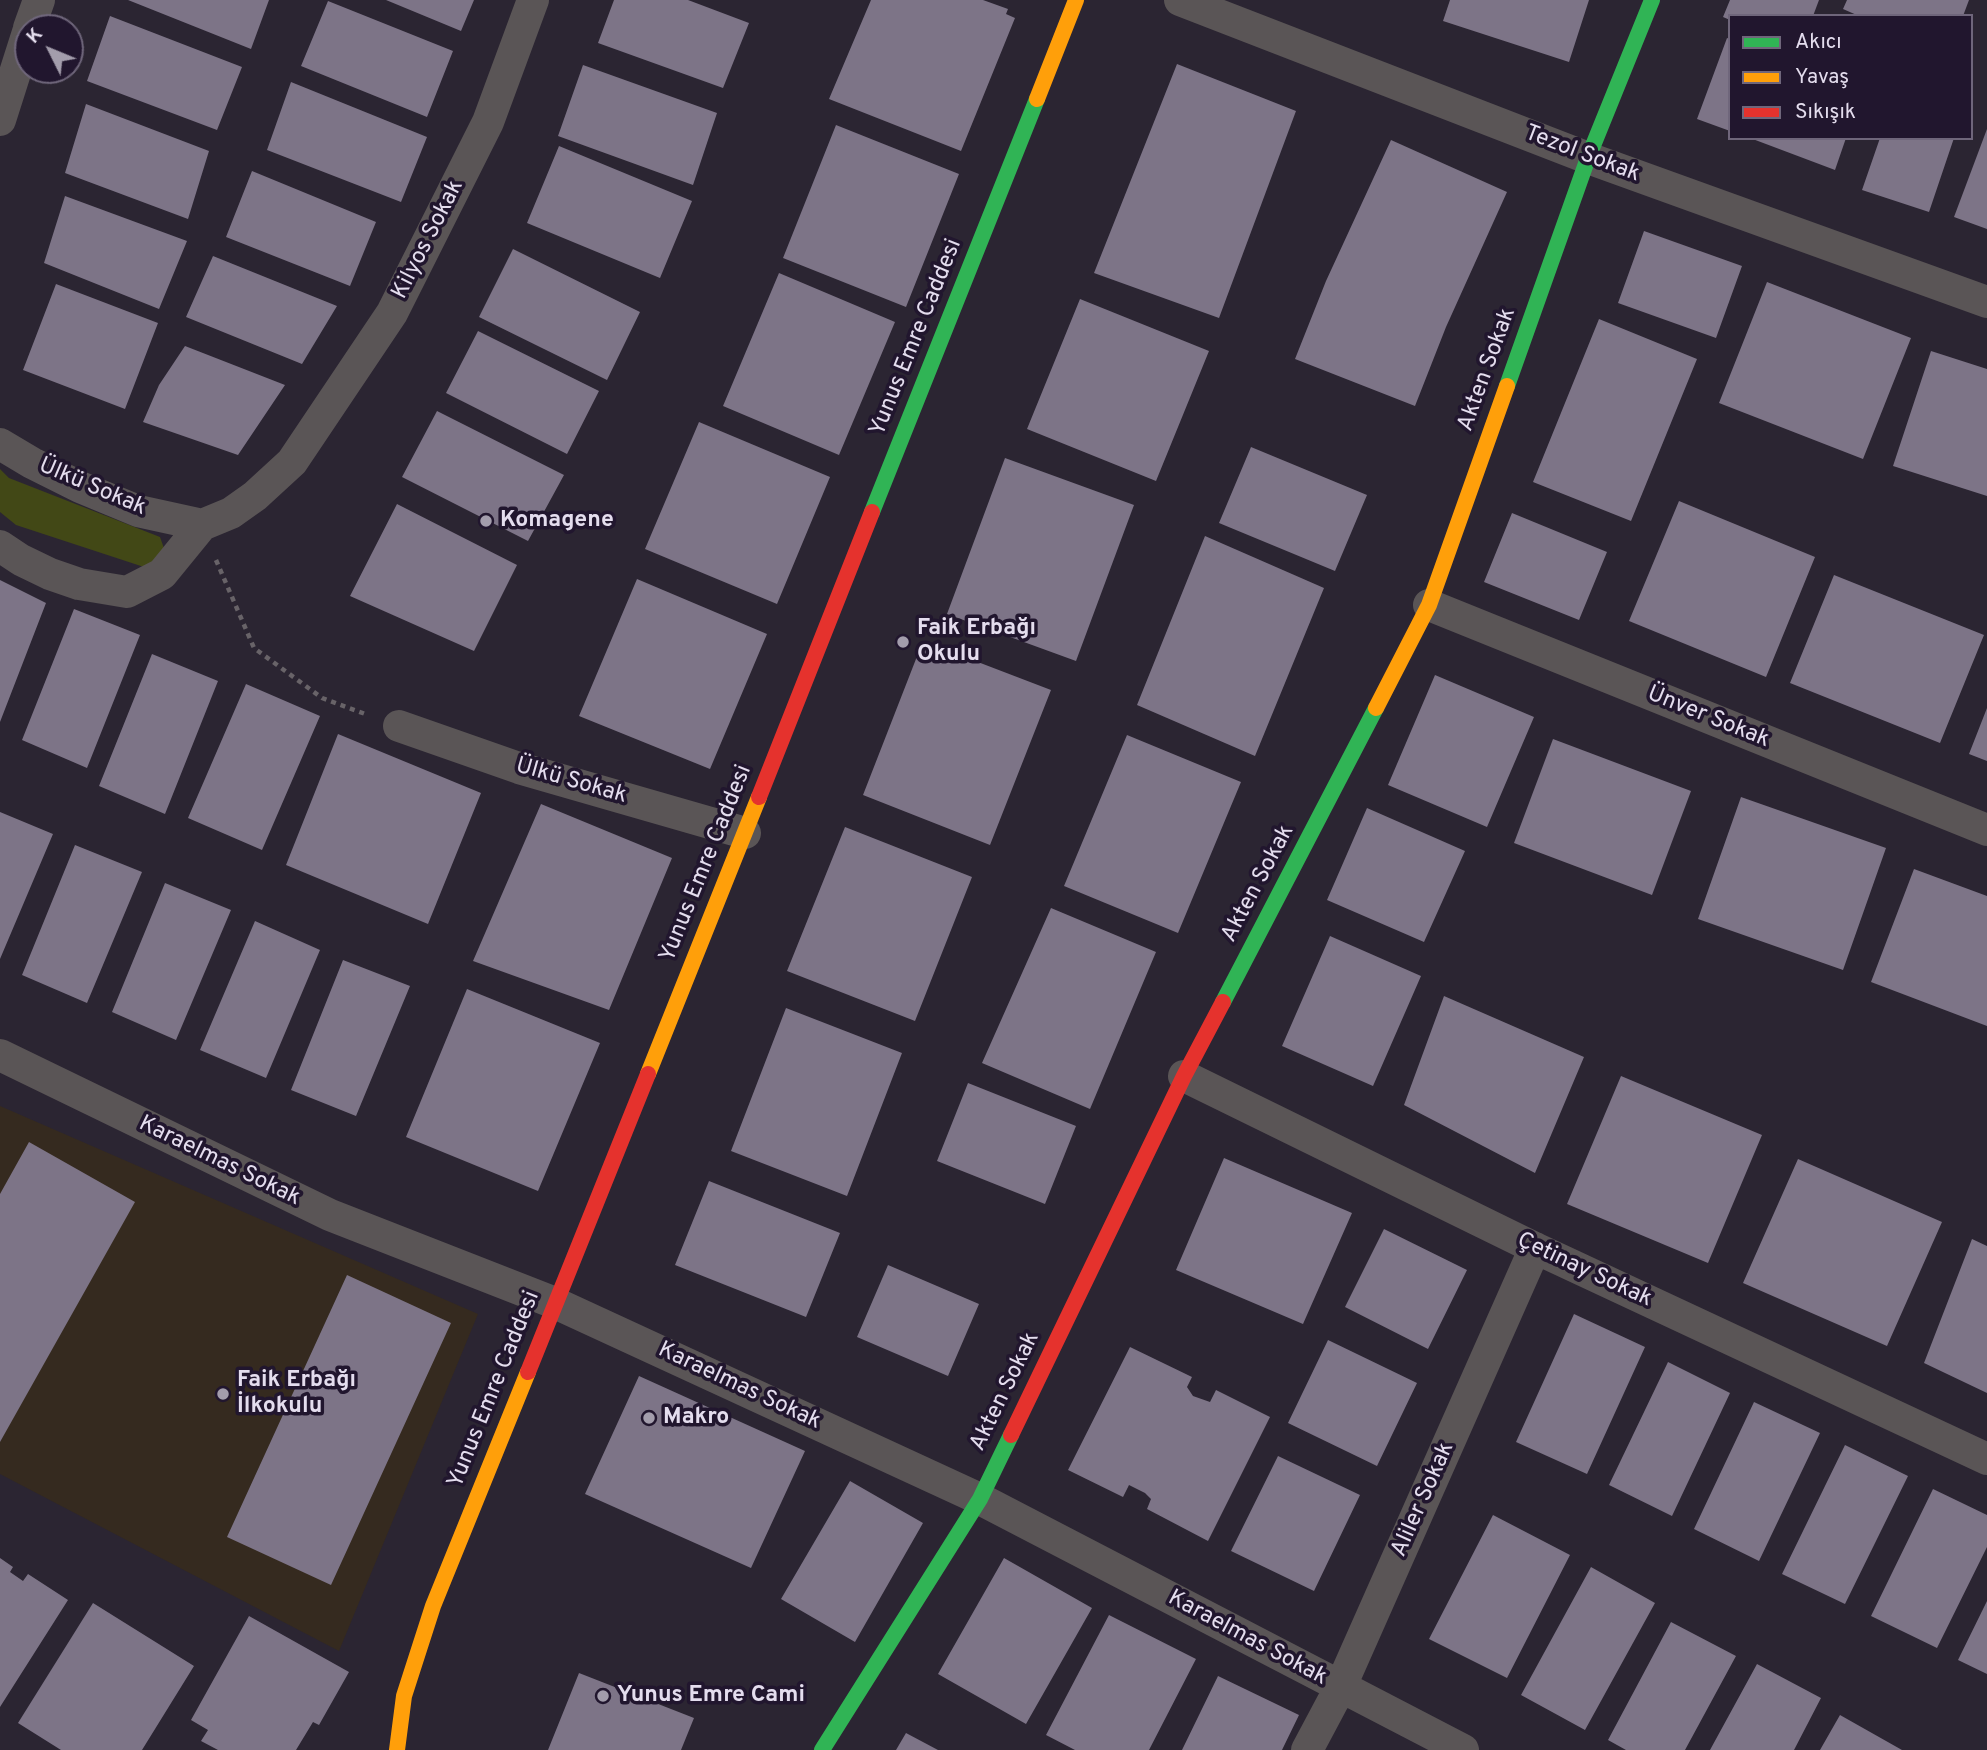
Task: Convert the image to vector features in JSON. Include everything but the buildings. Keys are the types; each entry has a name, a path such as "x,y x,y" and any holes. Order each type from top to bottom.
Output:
{"street":[{"name":"Kilyos Sokak","path":"202,526 239,507 292,462 392,313 488,122 533,0"},
{"name":"Yunus Emre Caddesi","path":"397,1750 404,1696 433,1606 1076,0"},
{"name":"Tezol Sokak","path":"1180,0 1588,158 1987,302"},
{"name":"Akten Sokak","path":"822,1750 980,1499 1184,1076 1429,606 1588,158 1652,0"},
{"path":"0,120 14,77"},
{"name":"Ülkü Sokak","path":"0,444 80,487 127,506 202,526"},
{"path":"0,546 21,560 79,584 127,592 162,574 202,526"},
{"name":"Ünver Sokak","path":"1429,606 1987,830"},
{"name":"Ülkü Sokak","path":"399,726 519,768 745,832"},
{"name":"Karaelmas Sokak","path":"0,1055 330,1215 555,1303 980,1499 1463,1750"},
{"name":"Çetinay Sokak","path":"1184,1076 1535,1248 1987,1459"},
{"name":"Aliler Sokak","path":"1307,1750 1340,1688 1535,1248"}],"path":[{"path":"202,526 254,648 322,698 399,726"}],"shaded area":[{"name":"Faik Erbağı İlkokulu","path":"0,1106 478,1314 339,1651 0,1474"}],"green space":[{"path":"0,469 9,478 160,537 166,554 147,568 16,525 0,512"}],"traffic: fast":[{"path":"1507,386 1588,158 1652,0"},
{"path":"872,512 1037,99"},
{"path":"1223,1002 1376,708"},
{"path":"822,1750 980,1499 1011,1435"}],"traffic: slow":[{"path":"1037,99 1076,0"},
{"path":"1376,708 1429,605 1507,386"},
{"path":"648,1074 759,797"},
{"path":"397,1750 404,1696 433,1606 528,1372"}],"traffic: jam":[{"path":"759,797 872,512"},
{"path":"1011,1435 1184,1076 1223,1002"},
{"path":"528,1372 648,1074"}],"place":[{"name":"Komagene","path":"486,521"},
{"name":"Faik Erbağı Okulu","path":"903,642"},
{"name":"Faik Erbağı İlkokulu","path":"223,1394"},
{"name":"Makro","path":"649,1418"},
{"name":"Yunus Emre Cami","path":"603,1696"}]}
